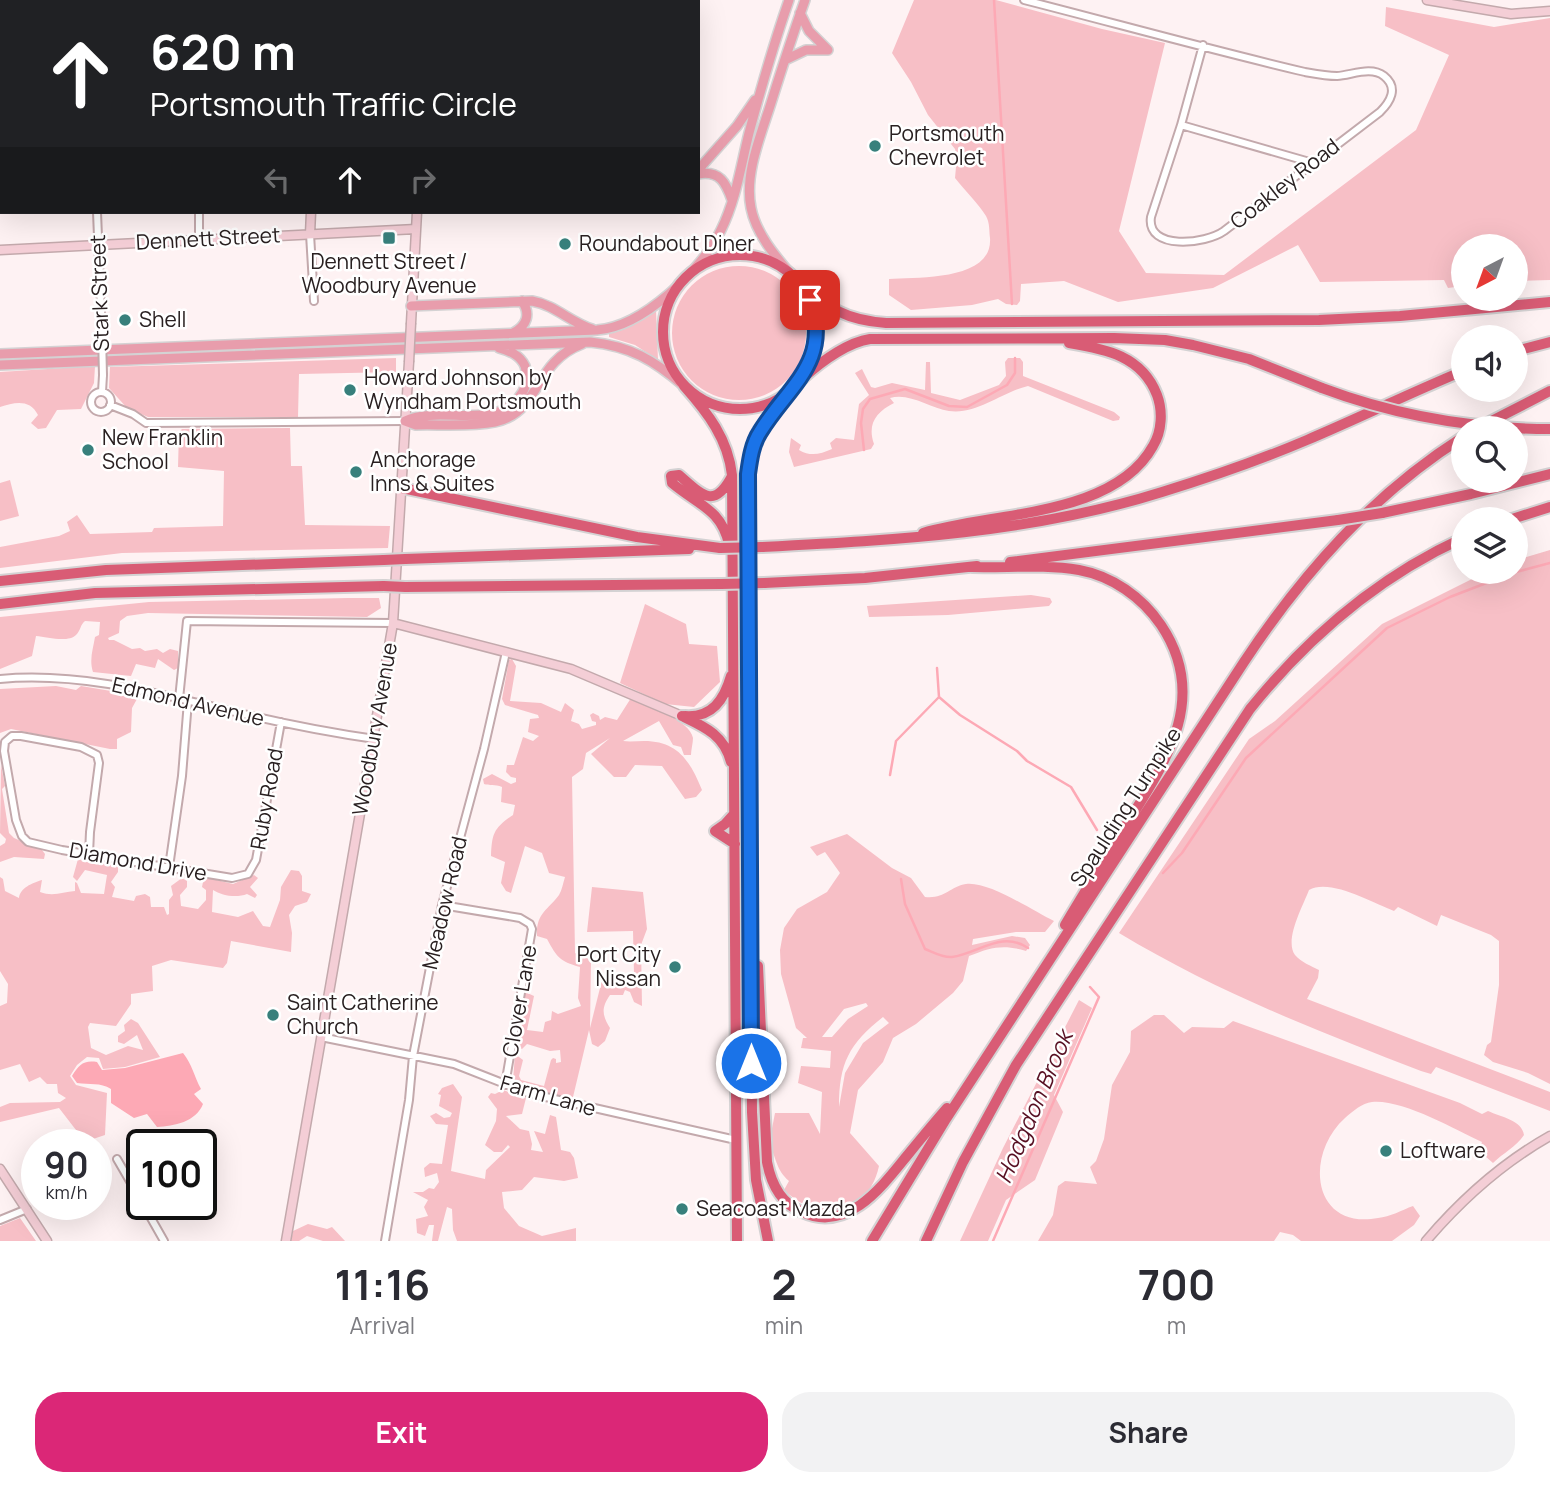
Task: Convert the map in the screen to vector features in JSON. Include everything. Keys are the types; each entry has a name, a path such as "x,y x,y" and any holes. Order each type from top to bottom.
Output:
{"highway":[{"path":"737,1241 732,475 724,441 703,408 676,376 664,343 664,324 671,296 689,274 713,260 741,255 769,261 847,316 858,321 886,323 1319,320 1400,316 1550,302"},
{"path":"768,1241 760,1207 753,1153 748,474 758,435 809,365 816,338 813,309 796,280"},
{"path":"904,539 947,526 1026,512 1093,495 1131,472 1152,449 1160,430 1159,401 1150,382 1136,365 1120,355 1098,347 1031,338"},
{"path":"684,386 705,401 737,408 757,406 772,401 841,349 864,340 1136,338 1193,345 1249,359 1369,404 1425,417 1483,426 1550,429"},
{"path":"1528,348 1550,342"},
{"path":"0,581 106,570 762,547 976,532 1081,513 1160,493 1295,445 1451,376"},
{"path":"1502,416 1550,391"},
{"name":"Spaulding Turnpike","path":"872,1241 902,1188 1291,595 1325,553 1384,496 1451,446"},
{"path":"0,604 122,592 384,586 720,584 866,578 1338,520 1471,494 1550,474"},
{"path":"732,475 723,492 713,497 703,495 679,475 671,476 672,483 712,512 722,523 734,564"},
{"path":"402,488 637,537 720,548"},
{"path":"1528,514 1550,507"},
{"path":"926,1241 975,1137 1016,1065 1250,709 1304,647 1345,611 1413,564 1451,544"},
{"path":"972,567 1066,569 1091,573 1113,582 1142,603 1157,620 1174,649 1182,682 1179,726 1164,763 1065,924 1020,1007"},
{"path":"682,716 697,716 712,710 724,694 734,666"},
{"path":"682,716 708,728 720,738 729,754 734,774"},
{"path":"734,814 715,831 734,844"},
{"path":"750,826 764,1141 771,1179 785,1201 799,1212 816,1217 834,1217 858,1207 876,1192 980,1068"}],"main road":[{"path":"0,354 597,330 612,328 631,320 659,301 689,274 719,234 732,201 762,86 789,0"},
{"path":"796,280 759,230 749,195 751,172 805,0"},
{"path":"785,60 806,50 828,50 810,31 800,13"},
{"path":"700,170 737,126 762,86"},
{"path":"700,172 723,179 732,201"},
{"path":"411,306 522,301 549,305 576,322 597,330"},
{"path":"511,334 521,328 527,318 526,306 522,301"},
{"path":"405,421 416,425 503,420 521,410 559,356 566,350 590,342"},
{"path":"0,365 590,342 615,344 639,354 684,386"},
{"path":"405,421 417,415 496,413 516,401 526,385 524,365 516,354 508,350 484,346"}],"street":[{"name":"Coakley Road","path":"1024,0 1203,45 1314,74 1375,72 1384,76 1390,84 1393,92 1385,106 1219,235 1204,240 1159,238 1150,225 1151,217 1203,45"},
{"path":"1427,0 1511,14 1550,11"},
{"path":"1181,125 1313,163"},
{"name":"Stark Street","path":"97,214 102,392"},
{"path":"199,240 200,214"},
{"path":"311,214 314,301"},
{"name":"Woodbury Avenue","path":"286,1241 393,623 417,214"},
{"name":"Dennett Street","path":"0,250 416,229"},
{"path":"102,392 110,398 110,405 103,412 93,408 92,397 102,392"},
{"path":"110,405 133,414 146,423 405,421"},
{"path":"179,699 187,621 393,623 571,669 682,716"},
{"name":"Meadow Road","path":"385,1241 409,1100 413,1056 442,905 506,652"},
{"name":"Edmond Avenue","path":"0,679 83,680 374,739"},
{"path":"169,867 182,776 188,701"},
{"name":"Ruby Road","path":"247,874 256,860 281,722"},
{"name":"Diamond Drive","path":"89,854 99,763 97,755 81,747 12,736 5,742 4,751 16,820 22,836 28,842 89,854 232,878 247,874"},
{"name":"Clover Lane","path":"442,905 520,918 530,924 532,929 505,1085"},
{"name":"Farm Lane","path":"321,1037 463,1066 528,1093 736,1140"},
{"path":"1426,1241 1479,1186 1550,1136"},
{"path":"117,1159 126,1175"},
{"path":"0,1168 21,1200"},
{"path":"0,1220 21,1211"},
{"path":"34,1220 47,1241"},
{"path":"152,1220 164,1241"}],"shaded area":[{"path":"914,0 996,0 1165,43 1119,231 1146,273 1224,275 1416,130 1449,55 1385,26 1386,7 1494,27 1550,18 1550,280 1528,281 1528,234 1451,234 1451,288 1448,288 1444,280 1320,282 1298,245 1213,288 1118,302 1064,281 1021,284 1020,301 1017,305 1006,304 998,299 972,305 911,310 889,295 889,279 951,274 980,262 988,252 989,224 979,206 955,178 955,149 928,115 892,53"},
{"path":"739,266 765,271 787,285 801,307 806,333 801,359 787,381 765,395 739,400 713,395 691,381 677,359 672,333 677,307 691,285 713,271"},
{"path":"656,310 658,360 635,345 609,337 609,333 631,325"},
{"path":"396,358 396,372 299,374 298,417 148,417 127,408 109,388 110,367"},
{"path":"1008,358 1020,358 1023,362 1023,376 1114,412 1120,417 1119,420 1113,421 1028,386 970,410 959,411 949,411 905,397 890,398 894,403 882,410 875,419 872,430 874,444 871,449 794,467 789,452 791,438 801,445 799,450 812,454 832,449 830,443 836,438 854,440 859,404 869,395 855,373 862,369 871,387 892,383 925,390 926,362 930,362 931,393 960,400 999,385 1006,376 1005,362"},
{"path":"95,366 94,383 81,409 57,410 46,428 38,429 31,423 38,415 31,406 17,403 0,407 0,372"},
{"path":"290,428 291,466 302,466 305,525 390,526 388,548 122,553 0,568 0,547 59,536 70,531 67,522 77,515 90,534 152,532 154,528 223,526 224,471 178,467 179,432 182,429"},
{"path":"10,480 19,516 0,521 0,483"},
{"path":"1550,550 1550,1084 1528,1073 1493,1062 1484,1055 1491,1042 1499,985 1499,941 1491,935 1441,915 1437,926 1398,907 1394,911 1340,889 1318,887 1309,890 1293,932 1292,949 1303,962 1319,970 1318,978 1307,999 1550,1092 1550,1111 1436,1067 1431,1074 1421,1071 1305,1025 1193,974 1119,933 1249,739 1275,721 1382,624 1462,584 1528,584 1528,556"},
{"path":"1031,595 1050,598 1052,602 1049,606 948,615 869,617 867,606"},
{"path":"379,598 381,608 367,617 148,613 127,616 120,621 119,633 108,638 132,649 157,649 163,653 170,649 178,651 178,668 174,670 158,659 155,668 136,664 131,676 93,672 92,654 95,637 99,635 100,622 85,621 78,633 72,637 63,639 36,636 32,656 0,669 0,617 149,602"},
{"path":"645,604 686,624 689,644 717,646 720,682 694,707 665,704 620,683"},
{"path":"512,659 516,666 510,701 541,703 561,712 565,703 574,710 571,721 579,724 582,729 596,725 590,715 593,713 599,716 600,720 605,717 617,720 631,698 684,725 693,738 691,755 684,755 681,747 673,745 659,721 623,741 656,742 674,749 693,770 702,790 696,797 685,799 662,766 635,765 626,777 614,777 591,754 610,738 586,753 583,769 572,777 575,953 591,960 590,1028 602,980 620,979 634,974 633,931 587,932 592,887 643,892 647,929 641,945 642,1006 634,1002 630,992 625,990 623,995 610,995 604,1012 610,1028 605,1041 598,1047 592,1044 589,1030 573,1097 558,1096 513,1081 515,1054 523,1060 519,1076 521,1080 544,1086 551,1060 553,1058 556,1063 561,1062 560,1050 550,1051 527,1044 522,1049 515,1048 525,992 534,996 527,1030 543,1032 545,1022 551,1020 552,1011 558,1014 581,1006 578,998 580,967 567,963 556,954 547,939 537,936 540,917 559,895 565,877 549,873 542,853 525,846 511,893 506,891 501,883 505,862 491,856 495,832 513,815 515,805 501,802 502,787 484,784 483,779 492,774 511,784 516,782 516,778 506,772 507,765 514,765 523,737 533,741 539,736 528,732 530,719 539,718 538,715 505,705 502,699 509,660"},
{"path":"56,686 76,690 81,686 129,694 137,699 132,708 131,732 117,739 117,749 11,729 0,733 0,689"},
{"path":"1,765 9,833 14,838 42,850 44,859 14,857 0,862 0,846 6,839 0,833"},
{"path":"847,834 892,868 911,878 925,897 942,895 966,884 976,884 1011,898 1054,921 1045,932 1016,932 973,939 972,945 1012,936 1025,938 1030,945 1026,951 998,948 969,956 963,981 953,993 916,1024 893,1038 883,1062 858,1090 850,1133 879,1166 873,1183 853,1205 827,1211 812,1208 784,1190 789,1181 779,1168 769,1144 775,1113 809,1113 820,1134 822,1092 798,1083 801,1066 830,1068 831,1051 801,1048 803,1038 807,1038 796,1028 781,974 780,950 784,928 797,909 827,892 840,873 825,852 817,856 810,847","holes":["866,1003 868,1006 848,1019 832,1037 822,1037 844,1009","883,1017 889,1023 863,1043 845,1073 839,1107 841,1078 848,1056 862,1036"]},
{"path":"78,859 118,866 118,872 111,882 115,887 112,897 134,901 136,896 145,894 150,897 151,907 164,907 167,915 169,900 173,895 171,886 182,878 187,881 187,887 180,895 181,906 198,909 206,900 206,890 202,887 204,877 233,884 254,875 258,878 250,887 257,895 255,898 247,894 225,895 213,890 212,912 238,917 253,911 263,926 270,927 280,900 281,887 291,870 299,871 302,876 302,891 311,894 307,902 295,906 289,915 291,952 231,941 227,963 223,968 171,960 152,966 153,991 131,994 131,1004 116,1026 90,1023 88,1027 91,1048 106,1055 128,1046 143,1050 137,1035 124,1044 118,1042 118,1036 125,1031 124,1025 131,1019 138,1023 160,1057 125,1067 103,1069 99,1058 87,1057 77,1065 70,1076 76,1085 107,1093 105,1129 75,1129 59,1108 0,1122 0,1107 10,1103 60,1102 66,1098 58,1093 57,1084 47,1084 40,1077 29,1082 20,1064 0,1070 0,1006 7,1003 8,984 0,971 0,877 3,879 5,891 19,898 24,889 42,880 40,892 54,894 75,891 75,882 81,893 104,894 107,875 85,870 77,881 73,877"},
{"path":"1079,1000 1092,1008 1054,1095 1063,1112 1035,1180 1006,1200 988,1241 960,1241 1003,1148"},
{"path":"1154,1015 1164,1015 1184,1033 1192,1027 1224,1028 1233,1021 1460,1103 1482,1114 1488,1111 1505,1117 1515,1122 1524,1135 1493,1163 1480,1147 1482,1142 1413,1110 1384,1102 1372,1102 1351,1113 1332,1133 1324,1151 1320,1169 1321,1186 1328,1201 1339,1213 1356,1219 1391,1215 1413,1206 1420,1216 1414,1225 1392,1241 1301,1241 1293,1235 1280,1232 1274,1241 1038,1241 1053,1215 1058,1186 1065,1181 1097,1184 1090,1167 1096,1161 1104,1139 1112,1085 1130,1052 1131,1031"},
{"path":"183,1053 201,1089 194,1094 203,1104 190,1119 170,1126 157,1127 147,1114 134,1118 111,1103 111,1089 77,1083 72,1076 79,1066 88,1062 97,1062 102,1070 125,1068"},
{"path":"453,1084 462,1097 451,1171 485,1179 486,1170 510,1147 508,1145 502,1152 494,1152 485,1145 496,1121 497,1109 488,1097 491,1093 503,1090 526,1098 522,1114 506,1116 520,1129 529,1131 531,1150 543,1152 534,1131 545,1134 550,1115 556,1117 561,1150 570,1152 574,1158 578,1178 564,1181 534,1177 522,1190 502,1192 504,1208 519,1226 542,1236 576,1228 576,1241 457,1241 453,1230 452,1209 447,1207 438,1241 432,1241 434,1225 429,1225 425,1236 417,1233 416,1219 428,1216 424,1207 428,1200 413,1192 434,1189 439,1182 437,1173 425,1177 424,1168 430,1163 442,1164 448,1125 436,1124 430,1116 436,1113 444,1118 450,1117 452,1113 439,1106 441,1095 438,1094 442,1088"},
{"path":"20,1218 36,1241 0,1241 0,1226"},
{"path":"308,1224 327,1229 332,1227 345,1241 323,1241 307,1236 299,1241 291,1241 293,1231"}],"waterway":[{"name":"Hodgdon Brook","path":"994,0 1012,304"},
{"name":"Hodgdon Brook","path":"864,450 861,423 863,409 870,399 905,389 949,406 967,407 1007,385 1015,373 1015,358"},
{"path":"1528,569 1550,563"},
{"path":"1163,873 1182,853 1246,758 1387,628 1450,597 1484,584"},
{"name":"Hodgdon Brook","path":"890,775 896,741 939,697 937,668"},
{"path":"939,697 960,715 1017,751 1027,761 1071,787 1097,830"},
{"name":"Hodgdon Brook","path":"901,879 905,904 925,949 949,957 1000,942 1009,941 1028,948"},
{"name":"Hodgdon Brook","path":"993,1241 1099,997 1090,987"}],"place":[{"name":"Portsmouth Chevrolet","path":"875,146"},
{"name":"Dennett Street / Woodbury Avenue","path":"389,238"},
{"name":"Roundabout Diner","path":"565,244"},
{"name":"Shell","path":"125,320"},
{"name":"Howard Johnson by Wyndham Portsmouth","path":"350,390"},
{"name":"New Franklin School","path":"88,450"},
{"name":"Anchorage Inns & Suites","path":"356,472"},
{"name":"Port City Nissan","path":"675,967"},
{"name":"Saint Catherine Church","path":"273,1015"},
{"name":"Loftware","path":"1386,1151"},
{"name":"Seacoast Mazda","path":"682,1209"}],"route":[{"path":"751,1063 748,474 758,435 805,372 812,357 816,319 810,300"}]}
